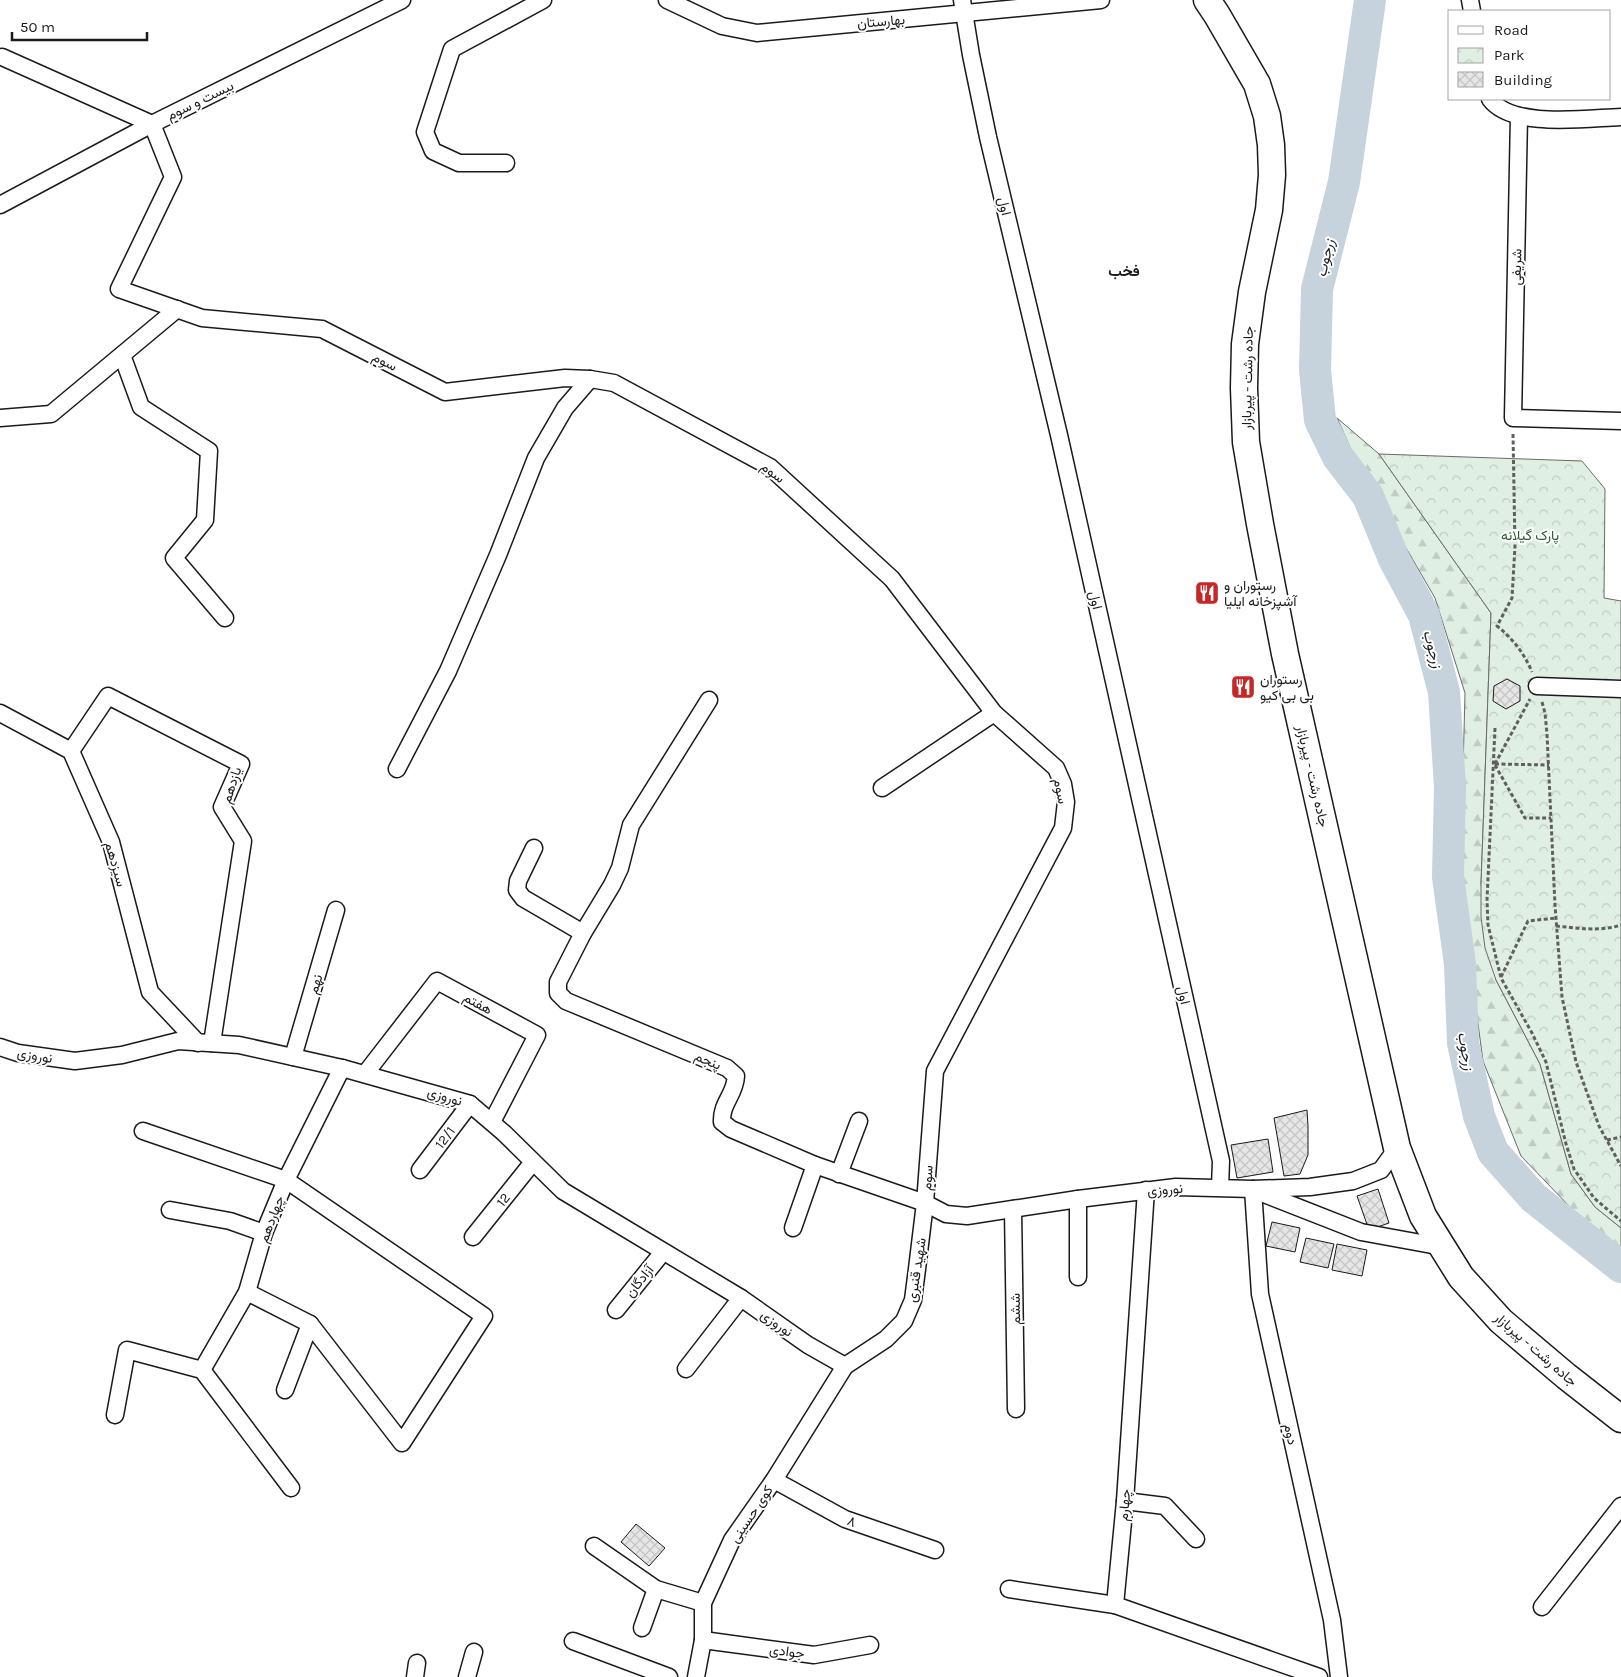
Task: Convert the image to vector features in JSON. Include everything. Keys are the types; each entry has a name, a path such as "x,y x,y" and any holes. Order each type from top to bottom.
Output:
{"main road":[{"name":"جاده رشت - پیربازار","path":"1206,0 1217,15 1257,84 1267,116 1271,145 1269,210 1252,292 1245,344 1246,442 1286,654 1397,1148 1423,1216 1461,1277 1501,1321 1621,1419"}],"street":[{"name":"بیست و سوم","path":"0,205 152,124 402,0"},
{"path":"506,163 459,163 433,151 425,132 452,48 543,0"},
{"name":"بهارستان","path":"667,0 722,26 757,33 964,7 1100,0"},
{"name":"اول","path":"964,7 971,54 988,137 1059,435 1221,1161 1220,1187"},
{"path":"2,57 152,124"},
{"path":"1491,100 1510,114 1534,119 1621,117"},
{"name":"شریفی","path":"1513,418 1519,116"},
{"name":"سوم","path":"152,124 173,177 119,289 202,318 322,329 445,392 565,378 590,379 614,383 770,468 892,579 994,712 1056,768 1063,784 1066,802 1063,828 935,1071 925,1203"},
{"path":"0,418 51,414 177,309"},
{"path":"122,355 141,407 209,451 205,520 174,558 226,618"},
{"path":"397,769 448,671 498,555 536,458 565,408 590,379"},
{"path":"1513,418 1621,421"},
{"path":"1537,686 1621,689"},
{"name":"یازدهم","path":"70,751 108,696 241,764 222,807 243,841 205,1043"},
{"path":"534,848 518,881 517,890 523,898 583,933 620,868 631,825 709,700"},
{"path":"882,788 994,712"},
{"path":"0,713 70,751"},
{"name":"سیزدهم","path":"70,751 111,842 150,992 205,1043"},
{"name":"نهم","path":"293,1057 336,910"},
{"name":"پنجم","path":"583,933 558,982 558,993 566,1001 727,1068 736,1076 735,1085 722,1111 722,1122 731,1129 815,1165 925,1203"},
{"name":"هفتم","path":"365,1074 436,981 537,1035 492,1122"},
{"name":"نوروزی","path":"0,1047 18,1053 75,1061 122,1055 178,1041 239,1045 342,1068 470,1104 492,1122 563,1191 741,1298 808,1345 845,1366"},
{"name":"چهاردهم","path":"202,1370 247,1292 264,1233 286,1180 342,1068"},
{"name":"12/1","path":"420,1170 470,1104"},
{"path":"839,1174 859,1121"},
{"path":"143,1131 286,1180 484,1316 402,1443 310,1324 247,1292"},
{"name":"نوروزی","path":"925,1203 946,1214 967,1216 1078,1199 1176,1187 1253,1189 1310,1187 1353,1181 1381,1170 1397,1148"},
{"name":"12","path":"474,1238 533,1162"},
{"path":"792,1228 815,1165"},
{"path":"1253,1189 1361,1232 1442,1247"},
{"name":"دوم","path":"1253,1189 1260,1294 1332,1620 1338,1677"},
{"name":"چهارم","path":"1115,1605 1125,1501 1146,1190"},
{"path":"1078,1199 1078,1277"},
{"name":"شهید قنبری","path":"845,1366 886,1339 904,1321 913,1300 925,1203"},
{"name":"ششم","path":"1013,1209 1016,1409"},
{"path":"170,1210 230,1221 264,1233"},
{"name":"آزادگان","path":"616,1310 663,1252"},
{"path":"686,1369 741,1298"},
{"path":"285,1390 310,1324"},
{"path":"115,1415 127,1350 202,1370 291,1488"},
{"name":"کوی حسینی","path":"696,1677 703,1640 703,1603 732,1540 774,1480 845,1366"},
{"name":"۸","path":"774,1480 844,1518 934,1550"},
{"path":"1125,1501 1164,1506 1196,1539"},
{"path":"1542,1608 1621,1506"},
{"path":"594,1546 656,1589 703,1603"},
{"path":"642,1628 656,1589"},
{"path":"1009,1589 1115,1605 1319,1677"},
{"name":"جوادی","path":"703,1640 814,1655 870,1645"},
{"path":"572,1641 669,1677"},
{"path":"467,1677 474,1652"}],"path":[{"path":"1513,418 1515,546 1512,598 1498,626 1522,652 1528,662 1545,713 1552,818 1556,926 1562,997 1576,1062 1599,1126 1621,1166"},
{"path":"1494,764 1537,686"},
{"path":"1495,728 1487,900 1488,925 1501,978 1546,1062 1574,1169 1594,1198 1621,1221"},
{"path":"1494,764 1549,765"},
{"path":"1494,764 1525,818 1552,818"},
{"path":"1501,978 1528,921 1556,918"},
{"path":"1556,926 1609,929 1621,925"},
{"path":"1607,1140 1621,1137"}],"green space":[{"path":"1337,418 1379,454 1491,613 1481,884 1496,980 1540,1064 1571,1174 1595,1207 1621,1228 1621,1253 1594,1232 1521,1156 1483,1061 1460,889 1465,693 1435,598 1359,467"},
{"name":"پارک گیلانه","path":"1379,454 1582,461 1605,489 1604,598 1621,601 1621,1228 1595,1207 1571,1174 1540,1064 1496,980 1485,948 1481,917 1481,884 1491,613"}],"building":[{"path":"1507,679 1520,686 1520,701 1506,709 1493,701 1494,686"},
{"path":"1307,1110 1308,1155 1300,1174 1284,1176 1274,1118"},
{"path":"1268,1139 1273,1172 1237,1178 1231,1145"},
{"path":"1378,1189 1389,1223 1369,1230 1357,1196"},
{"path":"1272,1222 1300,1228 1295,1252 1266,1246"},
{"path":"1306,1238 1334,1244 1328,1268 1300,1262"},
{"path":"1337,1244 1367,1250 1362,1276 1332,1270"},
{"path":"636,1524 665,1548 649,1566 621,1542"}],"waterway":[{"name":"زرجوب","path":"1370,0 1344,182 1317,289 1315,370 1320,420 1338,457 1368,496 1394,559 1424,615 1444,692 1450,787 1448,877 1460,964 1463,1043 1479,1116 1493,1152 1534,1198 1621,1267"}],"place":[{"name":"رستوران و آشپزخانه ایلیا","path":"1207,593"},
{"name":"رستوران بی بی کیو","path":"1243,687"}],"district":[{"name":"فخب","path":"1124,271"}]}
